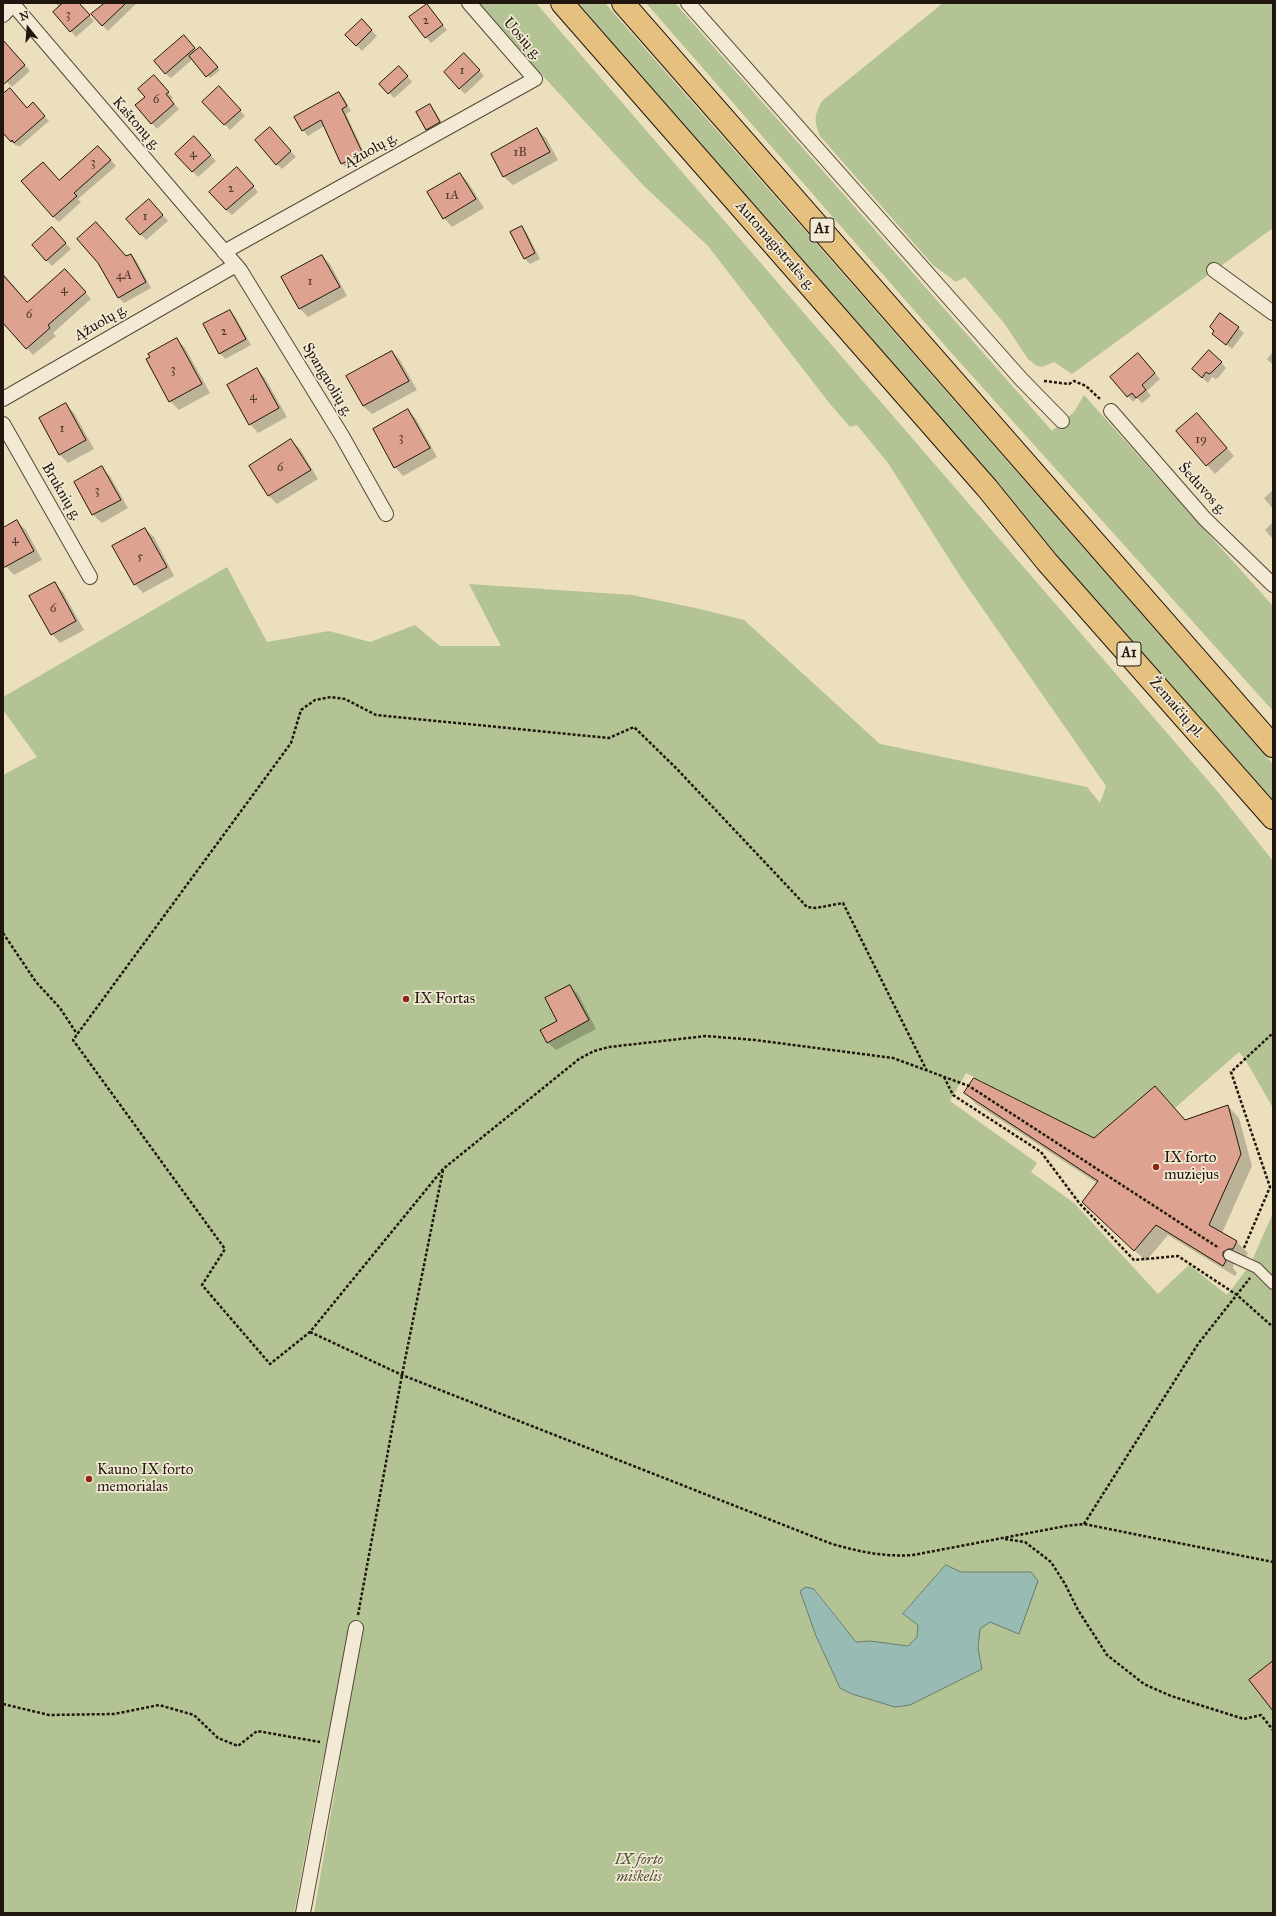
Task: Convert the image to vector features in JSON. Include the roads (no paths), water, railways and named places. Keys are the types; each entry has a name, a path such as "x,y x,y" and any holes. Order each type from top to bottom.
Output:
{"highway":[{"name":"Automagistralės g.","path":"562,3 987,488"},
{"name":"A1","path":"623,3 1021,456 1273,746"},
{"name":"Žemaičių pl.","path":"987,488 1047,562 1273,818"}],"street":[{"path":"3,15 13,3"},
{"name":"Kaštonų g.","path":"13,3 236,265"},
{"name":"Uosių g.","path":"469,3 535,79"},
{"path":"688,3 1021,379 1062,421"},
{"name":"Ąžuolų g.","path":"224,252 535,79"},
{"name":"Ąžuolų g.","path":"3,399 236,265"},
{"name":"Spanguolių g.","path":"236,265 342,436 386,514"},
{"path":"1214,270 1273,313"},
{"name":"Šeduvos g.","path":"1111,411 1205,518 1273,586"},
{"name":"Bruknių g.","path":"3,424 90,577"},
{"path":"1229,1255 1257,1268 1273,1284"},
{"path":"303,1913 336,1744 356,1628"}],"water":[{"path":"946,1565 961,1572 1031,1572 1038,1581 1019,1634 990,1622 980,1629 978,1648 982,1669 910,1705 895,1707 852,1694 840,1688 816,1636 800,1591 806,1587 814,1589 856,1642 870,1641 908,1646 917,1637 918,1625 903,1614"}],"place":[{"name":"IX Fortas","path":"406,999"},
{"name":"IX forto muziejus","path":"1156,1167"},
{"name":"Kauno IX forto memorialas","path":"89,1479"}],"park label":[{"name":"IX forto miškelis","path":"639,1868"}]}
